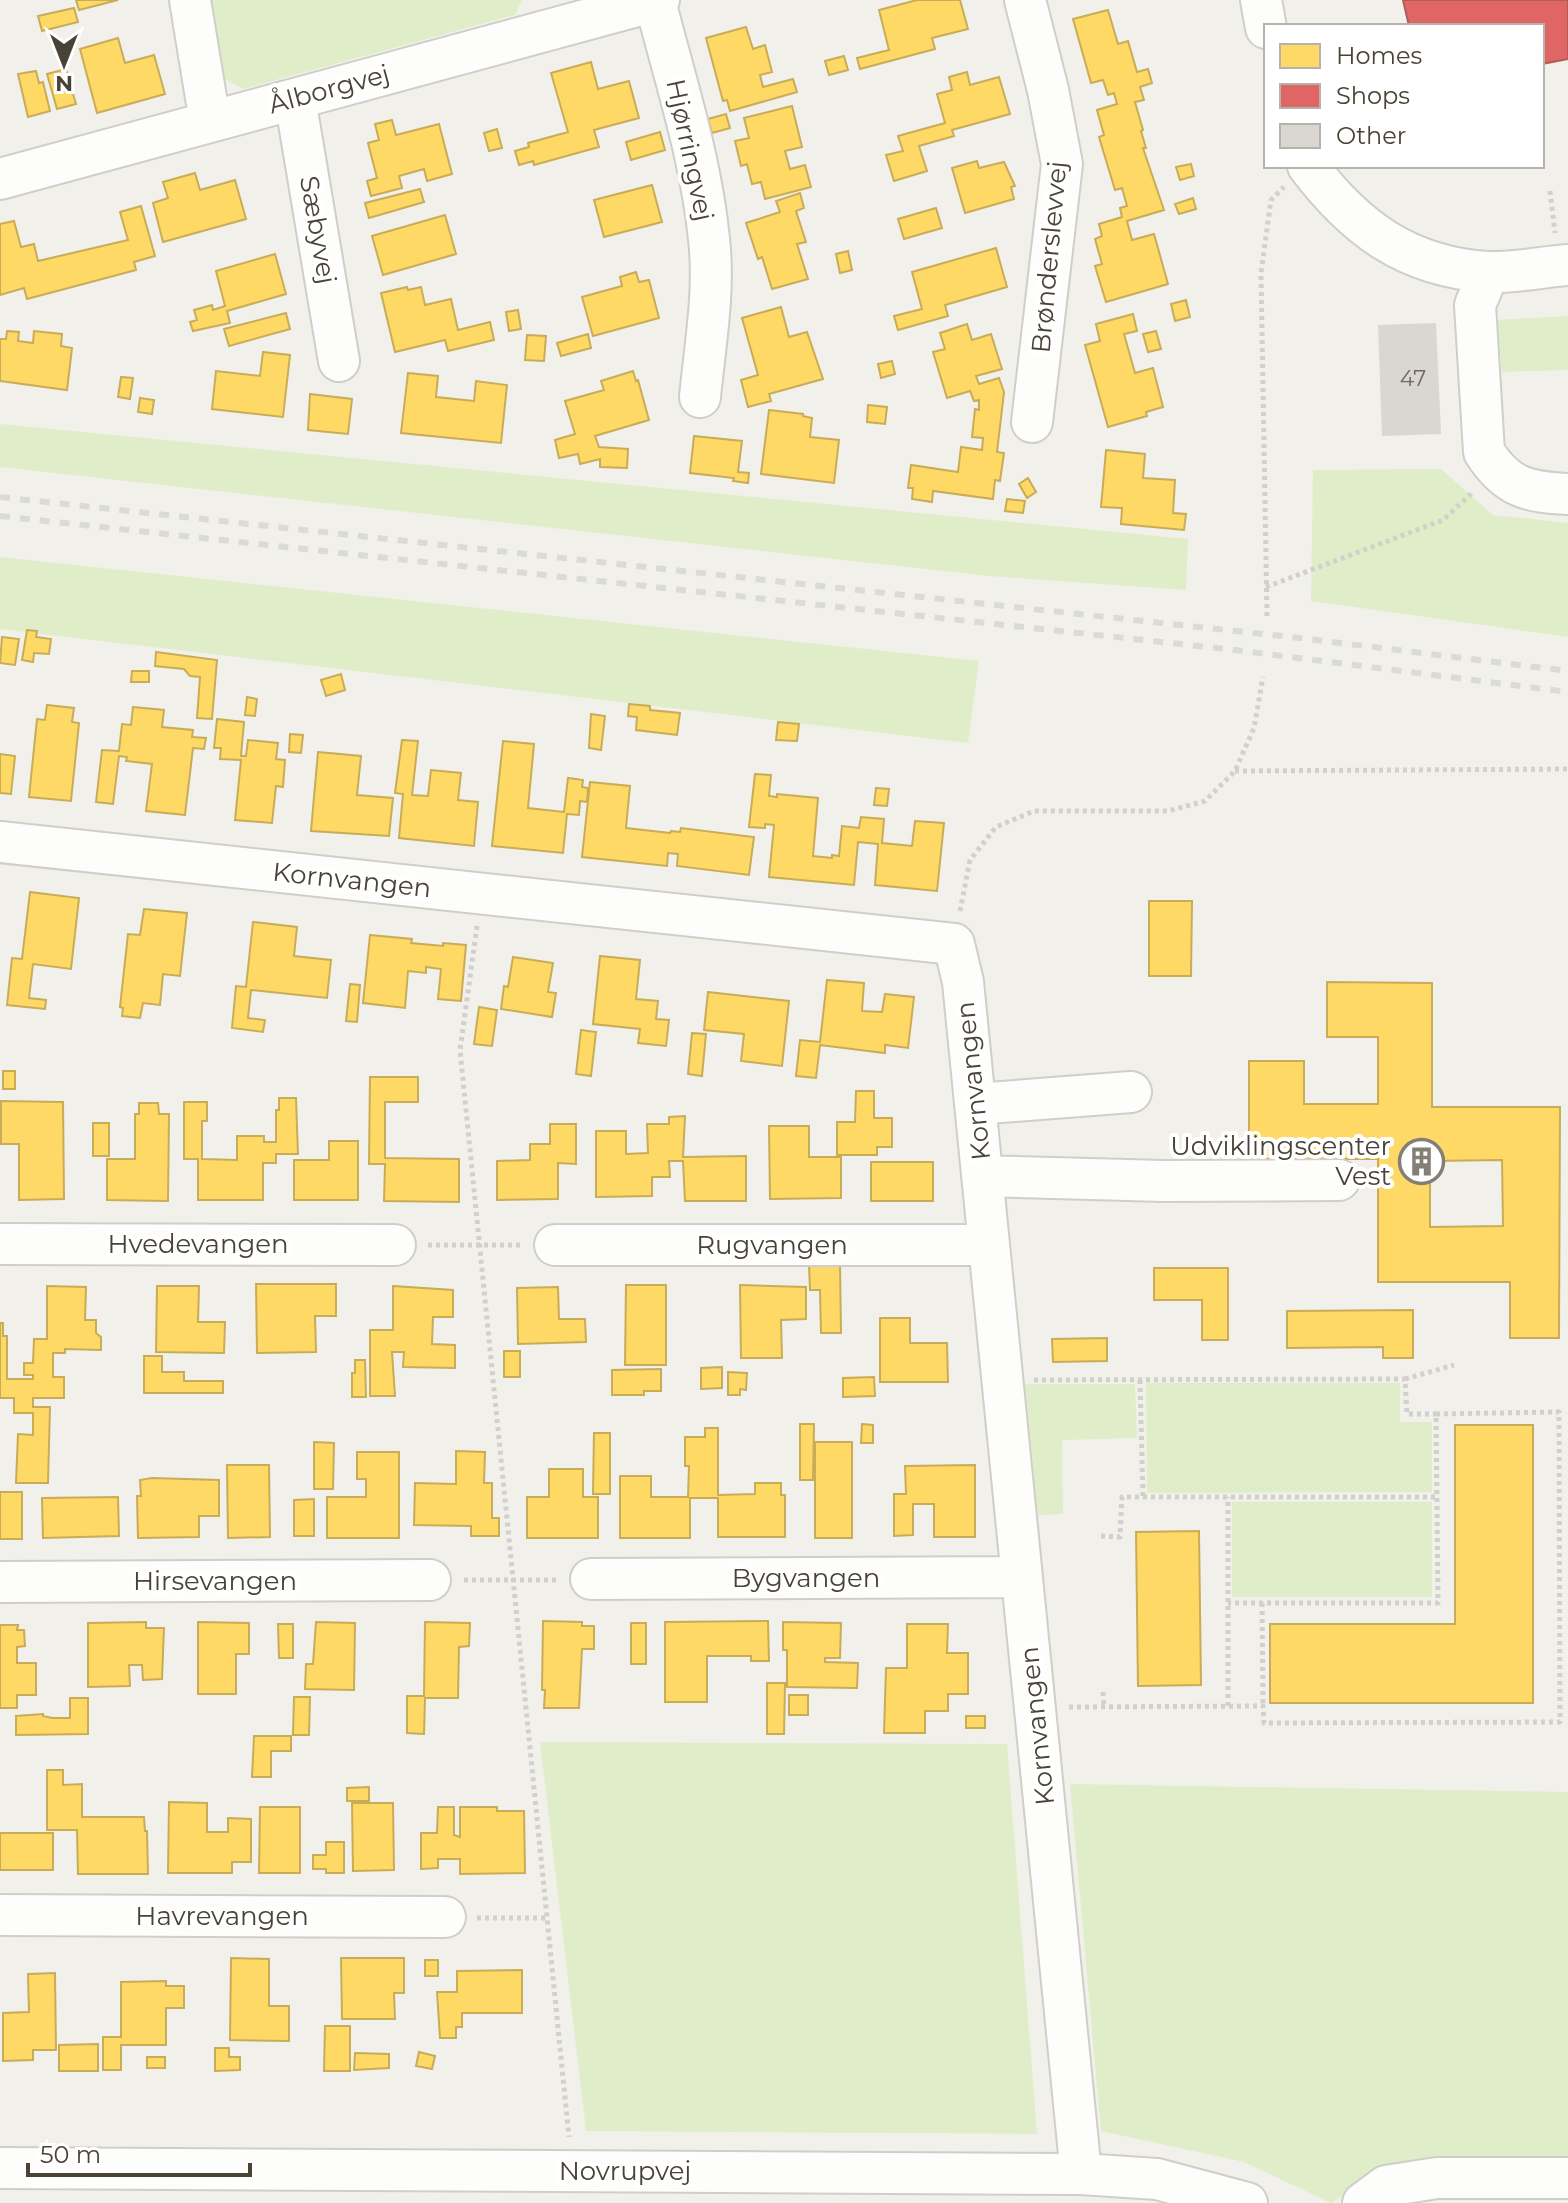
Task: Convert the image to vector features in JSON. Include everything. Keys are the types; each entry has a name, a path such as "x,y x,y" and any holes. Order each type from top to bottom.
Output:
{"street":[{"path":"190,0 210,122"},
{"name":"Brønderslevvej","path":"1025,0 1048,90 1062,164 1032,422"},
{"path":"1261,0 1265,24"},
{"name":"Ålborgvej","path":"0,179 295,99 549,15 657,1"},
{"name":"Hjørringvej","path":"657,1 700,173 710,241 711,286 700,397"},
{"name":"Sæbyvej","path":"295,99 339,361"},
{"path":"1298,174 1366,229 1404,251 1445,266 1489,272 1568,265"},
{"path":"1489,272 1475,305 1484,452 1494,469 1512,482 1535,492 1568,494"},
{"name":"Kornvangen","path":"0,842 954,944 963,982 1081,2174"},
{"path":"975,1104 1131,1092"},
{"path":"982,1176 1164,1181 1339,1180"},
{"name":"Hvedevangen","path":"0,1244 395,1245"},
{"name":"Rugvangen","path":"555,1245 989,1245"},
{"name":"Bygvangen","path":"591,1579 1022,1577"},
{"name":"Hirsevangen","path":"0,1582 430,1580"},
{"name":"Havrevangen","path":"0,1915 445,1917"},
{"name":"Novrupvej","path":"0,2168 1081,2174 1157,2179 1247,2203"},
{"path":"1363,2203 1386,2186 1437,2178 1568,2178"}],"path":[{"path":"1267,616 1261,273 1271,200 1298,174"},
{"path":"1550,191 1555,227"},
{"path":"1266,587 1443,520 1494,469"},
{"path":"954,944 970,860 996,827 1034,811 1168,811 1205,801 1235,771 1254,728 1263,677"},
{"path":"1235,771 1568,769"},
{"path":"481,893 460,1050 573,2171"},
{"path":"395,1245 555,1245"},
{"path":"1002,1380 1405,1379 1454,1365"},
{"path":"1262,1603 1264,1723 1560,1722 1559,1412 1407,1414 1405,1379"},
{"path":"1140,1380 1143,1497"},
{"path":"1228,1603 1438,1603 1436,1414"},
{"path":"1101,1536 1120,1537 1122,1497 1438,1497"},
{"path":"1228,1497 1228,1706"},
{"path":"430,1580 591,1579"},
{"path":"1103,1692 1104,1707"},
{"path":"1035,1707 1263,1706"},
{"path":"445,1917 548,1918"}],"green space":[{"path":"212,0 522,0 515,15 243,89 225,79"},
{"path":"1568,316 1568,370 1502,372 1497,320"},
{"path":"0,424 1188,539 1186,590 989,576 0,467"},
{"path":"1441,469 1493,515 1568,523 1568,637 1311,601 1313,470"},
{"path":"0,557 979,661 968,743 0,629"},
{"path":"1146,1383 1400,1383 1400,1422 1432,1422 1432,1492 1147,1493"},
{"path":"1025,1384 1135,1384 1137,1438 1062,1440 1063,1514 1038,1515"},
{"path":"1232,1502 1432,1502 1432,1597 1232,1597"},
{"path":"540,1742 1007,1744 1037,2134 586,2131"},
{"path":"1070,1784 1568,1792 1568,2165 1384,2167 1331,2203 1244,2162 1101,2131"}],"building: Homes":[{"path":"76,0 118,0 79,10"},
{"path":"917,0 960,0 968,29 932,38 935,49 860,69 857,58 889,50 879,10"},
{"path":"74,8 78,22 42,31 38,16"},
{"path":"1108,10 1118,44 1128,41 1137,72 1148,69 1152,83 1140,87 1144,100 1135,102 1143,130 1146,148 1143,148 1164,210 1127,221 1132,240 1154,234 1168,284 1106,302 1095,266 1102,264 1095,239 1102,236 1099,224 1122,217 1120,208 1127,206 1122,188 1115,190 1099,137 1104,135 1097,110 1117,104 1114,93 1108,95 1103,80 1091,83 1073,19"},
{"path":"746,27 753,49 765,45 772,72 760,75 763,87 793,79 797,92 730,111 727,100 723,101 706,38"},
{"path":"118,38 125,63 154,55 165,94 97,113 80,49"},
{"path":"844,56 848,70 829,75 825,61"},
{"path":"591,62 598,89 629,81 639,118 594,130 599,147 534,165 533,161 519,165 515,151 529,147 528,143 568,132 551,73"},
{"path":"66,69 76,104 57,109 47,74"},
{"path":"36,71 39,83 43,82 50,111 28,117 18,74"},
{"path":"967,72 970,85 999,77 1010,114 952,130 954,136 919,146 927,171 894,181 886,155 903,151 898,136 945,123 937,94 952,90 949,77"},
{"path":"792,106 802,147 785,151 790,169 805,165 811,187 765,199 761,182 752,184 747,164 741,166 735,141 749,138 744,118"},
{"path":"726,114 730,128 712,133 708,119"},
{"path":"392,120 396,135 439,124 452,174 427,181 424,169 399,176 402,188 371,196 367,181 377,178 368,143 379,140 375,124"},
{"path":"497,129 502,148 489,151 484,133"},
{"path":"660,132 665,150 631,160 626,142"},
{"path":"977,161 979,168 1004,162 1015,186 1011,187 1014,199 965,213 952,168"},
{"path":"1191,164 1194,176 1180,180 1176,167"},
{"path":"195,173 200,190 235,180 246,219 163,242 153,203 168,198 163,182"},
{"path":"652,185 662,222 604,237 594,200"},
{"path":"420,189 424,202 369,218 365,203"},
{"path":"800,193 804,208 796,211 806,242 797,244 808,279 772,289 762,257 758,259 746,223 780,212 776,201"},
{"path":"1193,198 1196,209 1179,214 1175,204"},
{"path":"141,206 155,256 134,262 136,270 27,299 24,288 0,295 0,224 14,221 21,247 34,244 38,261 128,240 120,212"},
{"path":"936,208 942,228 904,239 898,219"},
{"path":"445,215 456,254 383,275 372,236"},
{"path":"996,248 1007,287 945,305 948,316 898,330 894,316 922,309 912,272"},
{"path":"848,251 852,270 840,273 836,254"},
{"path":"275,254 286,294 227,311 230,323 193,331 190,322 197,320 194,310 212,305 213,310 225,306 216,271"},
{"path":"636,272 639,282 649,280 659,318 593,336 582,297 622,286 620,277"},
{"path":"407,287 408,290 421,287 425,305 451,299 458,330 490,322 494,340 448,351 445,340 395,352 381,293"},
{"path":"1186,300 1190,317 1175,321 1171,304"},
{"path":"781,307 789,337 807,332 823,379 769,394 771,401 748,407 741,380 758,375 742,318"},
{"path":"518,310 521,329 509,331 506,312"},
{"path":"286,313 290,329 229,346 224,329"},
{"path":"1133,314 1137,331 1124,334 1135,373 1153,368 1163,407 1146,412 1147,416 1108,427 1085,345 1100,341 1096,324"},
{"path":"967,324 972,340 991,334 1002,369 976,376 979,384 999,378 1004,392 997,452 1004,453 1000,481 995,480 993,499 933,491 932,502 912,499 913,488 908,488 911,465 958,472 961,447 982,450 983,438 972,437 979,400 974,401 970,391 947,398 933,352 945,349 940,333"},
{"path":"7,331 19,332 18,341 33,343 34,331 62,334 61,346 72,348 67,390 0,381 0,339 6,339"},
{"path":"1156,331 1161,349 1148,352 1143,334"},
{"path":"588,334 591,348 561,356 557,343"},
{"path":"527,335 546,336 544,361 525,360"},
{"path":"263,352 290,355 283,417 212,409 216,371 260,376"},
{"path":"892,361 895,374 881,378 878,364"},
{"path":"633,371 649,420 595,436 599,447 628,449 627,468 600,467 600,459 580,464 578,454 559,458 555,440 575,434 565,401 604,390 601,381"},
{"path":"408,373 438,376 436,397 474,401 476,381 507,385 501,443 401,433"},
{"path":"121,377 133,378 130,399 118,397"},
{"path":"310,394 352,399 348,434 308,430"},
{"path":"140,398 154,400 152,414 138,412"},
{"path":"868,405 887,407 885,424 867,422"},
{"path":"769,410 803,414 812,418 810,437 839,440 834,483 761,474"},
{"path":"694,436 742,441 738,472 749,473 748,483 733,481 734,478 690,473"},
{"path":"1106,450 1145,454 1143,478 1175,480 1173,513 1186,514 1184,530 1121,524 1122,508 1101,507"},
{"path":"1028,478 1036,492 1027,498 1019,484"},
{"path":"1007,499 1025,501 1023,513 1005,511"},
{"path":"27,630 37,631 36,637 51,639 49,654 34,653 33,662 22,660"},
{"path":"2,637 19,639 15,665 0,663"},
{"path":"156,652 217,660 212,719 197,718 200,677 190,676 184,669 155,666"},
{"path":"132,671 149,671 149,682 131,682"},
{"path":"341,674 345,690 326,696 321,680"},
{"path":"247,697 257,699 255,716 245,715"},
{"path":"629,704 680,713 677,735 636,730 637,717 628,716"},
{"path":"47,705 74,708 72,722 79,723 71,801 29,797 37,719 45,720"},
{"path":"133,707 164,710 162,727 193,730 192,737 206,738 204,749 193,748 185,815 146,811 152,764 126,761 127,757 119,756 113,804 96,802 102,750 119,751 122,724 131,725"},
{"path":"591,714 605,716 601,750 589,748"},
{"path":"217,719 244,722 241,756 246,756 248,740 278,743 276,759 285,760 283,787 276,786 272,823 235,820 241,760 220,759 221,748 214,748"},
{"path":"778,722 799,724 797,741 776,740"},
{"path":"290,734 303,735 301,753 289,752"},
{"path":"402,740 418,741 412,795 428,796 431,770 461,773 458,800 478,802 474,846 399,838 403,794 395,793"},
{"path":"503,741 534,744 528,808 564,812 568,778 583,780 582,787 588,788 587,802 580,801 579,815 567,814 563,853 492,846"},
{"path":"318,752 361,756 357,795 393,798 389,836 311,831"},
{"path":"0,754 15,756 11,794 0,793"},
{"path":"755,774 771,775 769,796 818,798 813,856 839,856 842,826 859,828 861,817 884,819 882,843 912,846 915,821 944,823 937,891 875,885 878,844 858,842 854,885 769,877 774,825 749,827"},
{"path":"590,782 630,786 626,828 670,833 680,832 681,828 754,837 749,875 677,866 678,854 668,853 667,866 582,857"},
{"path":"876,788 889,789 887,806 874,805"},
{"path":"30,892 79,898 71,969 33,964 29,998 46,1000 45,1009 7,1005 12,958 22,959"},
{"path":"1149,901 1192,901 1191,976 1149,976"},
{"path":"144,909 187,913 180,976 163,974 160,1005 143,1003 140,1018 122,1016 123,1008 120,1007 128,934 140,935"},
{"path":"253,922 297,927 294,956 331,960 327,998 251,990 248,1018 265,1020 263,1032 232,1028 236,986 246,987"},
{"path":"370,935 412,939 411,943 466,945 461,1001 438,999 441,969 426,967 426,973 408,971 405,1008 363,1003"},
{"path":"600,956 640,960 636,999 658,1001 656,1019 669,1020 666,1046 638,1043 640,1029 593,1024"},
{"path":"513,957 553,963 548,992 556,993 552,1017 501,1009"},
{"path":"827,980 864,983 862,1011 882,1012 885,994 914,997 908,1048 885,1045 885,1053 820,1045 816,1078 796,1076 800,1040 820,1042"},
{"name":"Udviklingscenter Vest","path":"1327,982 1432,983 1432,1107 1560,1107 1559,1338 1510,1338 1510,1282 1378,1282 1378,1159 1249,1159 1249,1061 1304,1061 1304,1104 1378,1104 1378,1037 1327,1037","holes":["1502,1160 1503,1226 1430,1227 1430,1161"]},
{"path":"350,984 360,985 357,1022 346,1021"},
{"path":"708,992 789,1001 782,1066 741,1061 744,1034 704,1030"},
{"path":"479,1007 497,1010 492,1046 474,1044"},
{"path":"581,1030 596,1032 591,1076 576,1074"},
{"path":"692,1033 706,1034 702,1076 688,1074"},
{"path":"3,1071 15,1071 15,1089 3,1089"},
{"path":"370,1077 418,1077 418,1102 385,1102 385,1158 459,1159 459,1202 384,1201 385,1164 369,1164"},
{"path":"856,1091 874,1091 874,1118 892,1118 892,1147 877,1147 877,1155 837,1155 837,1122 855,1122"},
{"path":"279,1098 296,1098 298,1154 276,1154 276,1163 263,1163 263,1200 198,1200 198,1159 184,1159 184,1102 207,1102 207,1121 202,1121 202,1159 237,1160 237,1136 264,1136 264,1142 276,1142"},
{"path":"1,1101 63,1102 64,1199 19,1200 19,1144 1,1144"},
{"path":"139,1103 158,1103 159,1114 169,1114 168,1201 107,1200 107,1159 135,1159 135,1114 139,1114"},
{"path":"685,1116 683,1157 746,1156 746,1201 685,1201 683,1161 669,1161 670,1177 652,1177 652,1196 596,1197 596,1131 626,1131 626,1154 648,1153 647,1124 669,1124 669,1117"},
{"path":"93,1123 109,1123 109,1156 93,1156"},
{"path":"550,1124 576,1124 576,1164 558,1163 558,1199 497,1200 497,1161 530,1160 530,1144 550,1144"},
{"path":"769,1126 809,1126 809,1157 841,1157 841,1198 770,1199"},
{"path":"329,1141 358,1141 358,1200 294,1200 294,1160 329,1160"},
{"path":"871,1162 933,1162 933,1201 871,1201"},
{"path":"809,1265 840,1265 841,1333 821,1333 820,1290 810,1290"},
{"path":"1154,1268 1228,1268 1228,1340 1202,1340 1202,1300 1154,1300"},
{"path":"256,1284 336,1284 336,1316 315,1316 316,1352 257,1353"},
{"path":"626,1285 666,1285 666,1365 625,1365"},
{"path":"740,1285 806,1287 806,1319 781,1320 782,1358 741,1358"},
{"path":"47,1286 86,1287 85,1320 96,1320 101,1350 65,1349 65,1353 53,1353 53,1377 64,1377 64,1398 33,1398 33,1407 50,1407 48,1483 16,1483 18,1434 33,1435 33,1413 14,1413 14,1398 0,1398 0,1323 3,1323 3,1336 7,1336 7,1379 33,1379 33,1375 24,1375 24,1363 33,1363 34,1339 47,1339"},
{"path":"157,1286 199,1286 198,1322 225,1322 224,1353 156,1352"},
{"path":"393,1286 453,1290 453,1317 433,1317 432,1344 455,1345 455,1368 403,1367 404,1352 392,1352 395,1396 370,1396 370,1330 393,1330"},
{"path":"558,1287 559,1319 585,1319 586,1342 518,1344 517,1288"},
{"path":"1413,1310 1413,1358 1383,1358 1383,1347 1287,1348 1287,1311"},
{"path":"880,1318 910,1318 910,1343 947,1343 948,1382 880,1382"},
{"path":"1107,1338 1107,1361 1053,1362 1052,1339"},
{"path":"504,1351 520,1351 520,1377 504,1377"},
{"path":"144,1356 162,1356 162,1372 184,1372 184,1381 223,1381 223,1393 144,1393"},
{"path":"355,1360 365,1360 366,1397 352,1397"},
{"path":"722,1367 722,1388 701,1389 701,1368"},
{"path":"661,1369 661,1391 644,1391 644,1395 612,1395 612,1370"},
{"path":"728,1372 747,1373 746,1390 740,1389 740,1395 728,1395"},
{"path":"874,1377 875,1396 843,1397 843,1378"},
{"path":"800,1424 814,1424 813,1480 800,1480"},
{"path":"862,1424 873,1425 873,1443 861,1443"},
{"path":"1455,1425 1533,1425 1533,1703 1270,1703 1270,1624 1455,1624"},
{"path":"705,1428 718,1428 718,1495 755,1494 755,1483 781,1483 781,1495 785,1495 785,1537 718,1537 718,1498 690,1498 690,1538 620,1538 620,1476 651,1476 651,1497 688,1497 689,1466 685,1466 685,1437 705,1437"},
{"path":"594,1433 610,1433 610,1494 593,1494"},
{"path":"314,1442 334,1443 333,1489 314,1489"},
{"path":"815,1442 852,1442 852,1538 815,1538"},
{"path":"456,1451 485,1452 484,1483 492,1483 492,1518 499,1518 499,1536 471,1536 471,1526 414,1525 415,1483 456,1484"},
{"path":"357,1452 399,1452 399,1538 327,1538 327,1497 366,1497 366,1479 357,1479"},
{"path":"227,1465 269,1465 270,1537 228,1538"},
{"path":"975,1465 975,1537 934,1537 934,1504 913,1504 913,1535 894,1536 894,1494 906,1494 905,1466"},
{"path":"549,1469 583,1469 583,1497 598,1497 598,1538 527,1538 527,1497 549,1497"},
{"path":"140,1480 219,1480 219,1516 199,1516 199,1537 138,1538 137,1496 141,1496"},
{"path":"0,1492 22,1492 22,1539 0,1539"},
{"path":"118,1497 119,1536 43,1538 42,1498"},
{"path":"314,1499 314,1536 294,1536 294,1500"},
{"path":"1199,1531 1201,1685 1138,1686 1136,1532"},
{"path":"543,1621 582,1622 582,1626 594,1626 594,1649 582,1649 579,1708 544,1708"},
{"path":"768,1621 769,1661 751,1661 751,1656 707,1656 707,1702 665,1702 665,1622"},
{"path":"146,1622 146,1628 164,1628 162,1679 143,1680 142,1665 129,1665 130,1686 88,1687 88,1623"},
{"path":"198,1622 249,1623 249,1654 236,1654 236,1694 198,1694"},
{"path":"316,1622 355,1623 354,1690 305,1689 306,1664 313,1664"},
{"path":"425,1622 470,1623 469,1646 459,1647 458,1698 425,1698 424,1734 407,1733 407,1696 424,1696"},
{"path":"783,1622 841,1623 840,1658 825,1658 825,1662 858,1663 857,1688 787,1687"},
{"path":"631,1623 646,1623 646,1664 631,1664"},
{"path":"278,1624 293,1624 293,1658 279,1658"},
{"path":"907,1624 948,1624 947,1653 968,1653 968,1694 948,1694 948,1711 925,1711 925,1733 884,1733 886,1668 907,1668"},
{"path":"0,1625 18,1625 17,1630 24,1630 25,1646 17,1647 17,1663 36,1663 36,1695 17,1695 17,1708 0,1708"},
{"path":"767,1683 785,1683 784,1734 767,1734"},
{"path":"789,1695 808,1695 808,1715 789,1715"},
{"path":"294,1697 310,1697 309,1735 293,1735"},
{"path":"70,1698 88,1698 88,1734 16,1735 16,1716 43,1714 52,1718 70,1718"},
{"path":"966,1716 985,1716 985,1728 966,1728"},
{"path":"254,1736 291,1736 291,1751 271,1751 271,1777 252,1777"},
{"path":"47,1770 63,1770 63,1785 82,1784 82,1817 144,1817 148,1874 78,1874 77,1830 47,1830"},
{"path":"369,1787 369,1801 347,1801 347,1788"},
{"path":"169,1802 207,1803 207,1832 228,1832 228,1818 251,1819 251,1862 232,1862 232,1873 168,1873"},
{"path":"352,1803 393,1803 394,1870 353,1871"},
{"path":"260,1807 300,1807 300,1873 259,1873"},
{"path":"438,1807 454,1807 454,1835 460,1837 460,1807 524,1811 525,1873 460,1874 460,1859 438,1859 438,1868 421,1869 421,1833 437,1833"},
{"path":"0,1833 53,1833 53,1870 0,1870"},
{"path":"326,1842 344,1842 344,1873 313,1869 313,1855 326,1855"},
{"path":"231,1958 269,1959 269,2006 289,2006 289,2041 230,2040"},
{"path":"341,1958 404,1958 404,1993 394,1993 395,2019 342,2019"},
{"path":"425,1960 438,1960 438,1976 425,1976"},
{"path":"522,1970 522,2013 462,2013 462,2027 456,2027 456,2038 440,2038 437,1992 457,1992 457,1971"},
{"path":"55,1973 56,2050 33,2050 33,2060 3,2061 3,2013 29,2012 28,1974"},
{"path":"166,1981 166,1986 184,1986 184,2008 166,2008 166,2045 121,2045 121,2070 103,2070 103,2037 121,2037 121,1982"},
{"path":"325,2026 350,2026 350,2071 324,2071"},
{"path":"98,2044 98,2071 59,2071 59,2045"},
{"path":"215,2048 229,2048 229,2057 240,2057 240,2070 215,2071"},
{"path":"419,2052 435,2056 432,2069 416,2066"},
{"path":"355,2053 389,2054 389,2068 354,2070"},
{"path":"147,2057 165,2057 165,2068 147,2068"}],"building: Shops":[{"path":"1403,0 1568,0 1568,59 1544,64 1544,24 1409,24"}],"building: Other":[{"path":"1435,324 1440,433 1383,435 1379,326"}],"railway":[{"path":"0,497 1300,638 1568,671"},
{"path":"0,516 1226,649 1568,692"}],"place":[{"name":"Udviklingscenter Vest","path":"1422,1161"}]}
